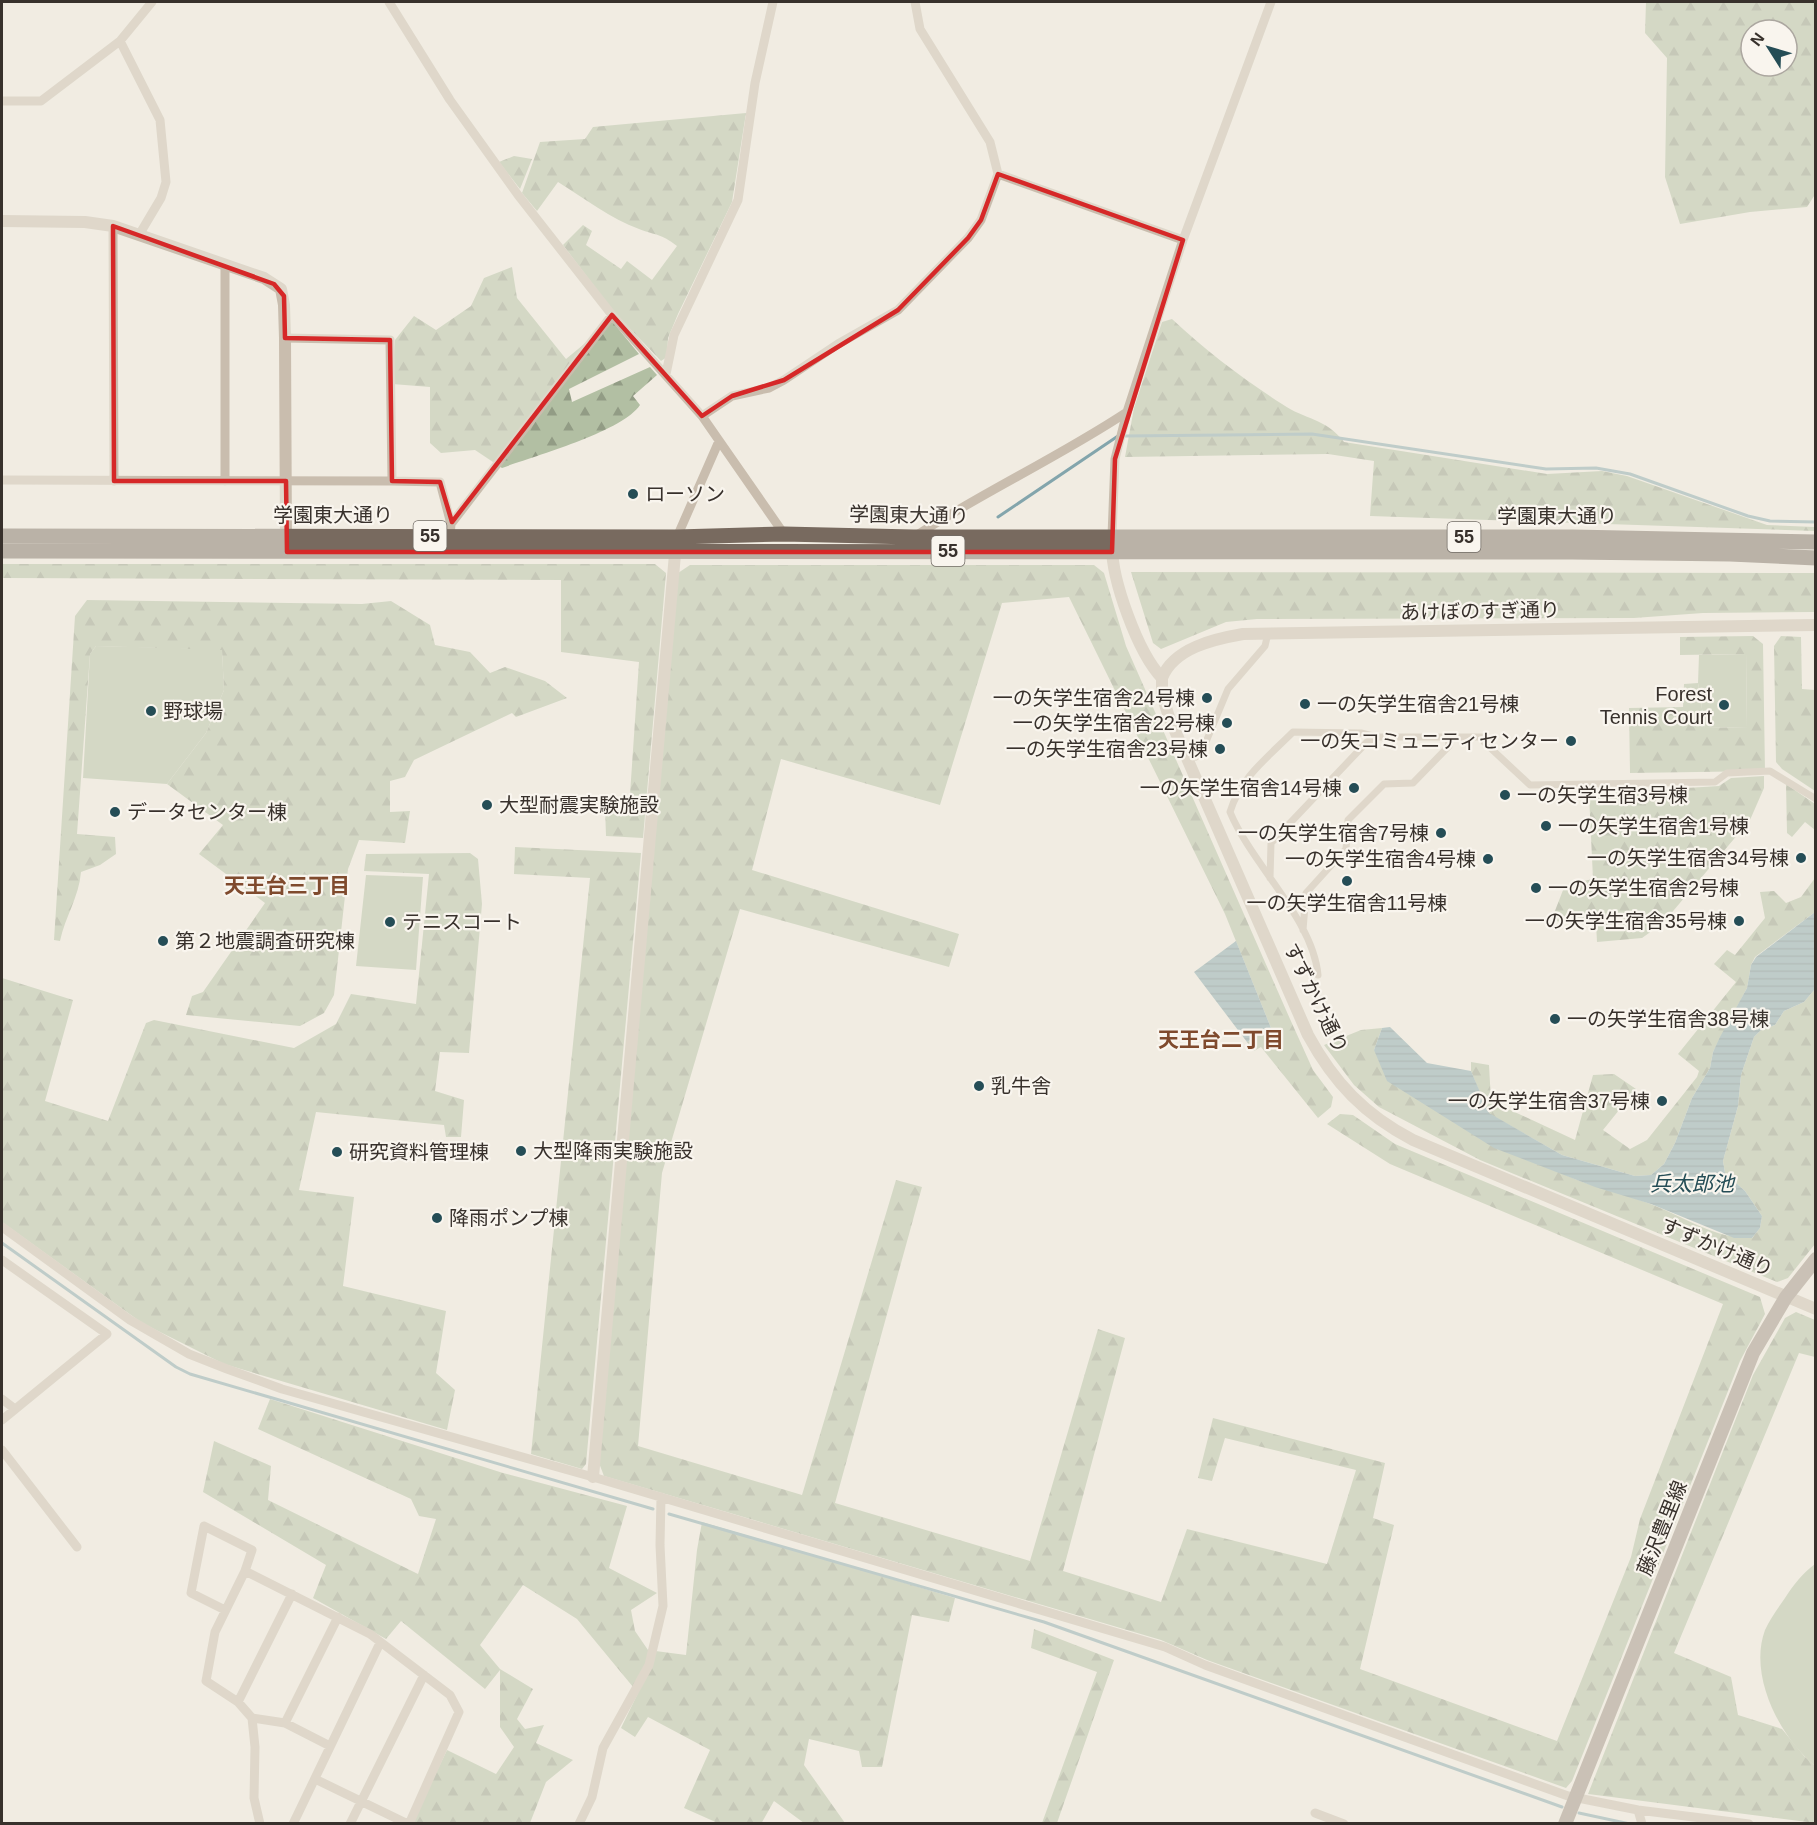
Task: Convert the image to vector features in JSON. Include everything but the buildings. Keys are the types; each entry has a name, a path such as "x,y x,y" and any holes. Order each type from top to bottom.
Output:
{"main road":[{"name":"学園東大通り","path":"2,536 286,544 451,530 675,544 784,534 1112,544 1730,554 1815,558"},
{"name":"学園東大通り","path":"2,551 286,544 1112,544 1573,537 1815,542"},
{"name":"藤沢豊里線","path":"1565,1824 1753,1353 1785,1297 1815,1259"}],"street":[{"path":"2,101 41,101 120,41 152,2"},
{"path":"389,2 456,109 518,195 612,315 702,416 784,534"},
{"path":"666,374 674,335 738,200 754,83 773,2"},
{"path":"702,416 732,396 769,388 784,380 838,344 898,310 968,238 981,220 998,174 990,142 920,29 915,2"},
{"path":"1112,544 1115,459 1127,412 1183,240 1271,2"},
{"path":"120,41 160,120 166,182 161,198 139,235"},
{"path":"998,174 1183,240"},
{"path":"2,221 76,222 113,226 264,278 281,290 285,338 286,544"},
{"path":"113,226 114,481"},
{"path":"225,265 225,480"},
{"path":"451,530 612,315"},
{"path":"285,338 390,340 392,481"},
{"path":"913,537 954,511 1092,435 1127,412"},
{"path":"593,1477 675,544 719,441"},
{"path":"2,480 440,482 451,530"},
{"name":"すずかけ通り","path":"1112,544 1139,647 1149,665 1161,678 1162,695 1169,717 1308,1035 1330,1071 1352,1098 1380,1121 1413,1140 1815,1309"},
{"name":"あけぼのすぎ通り","path":"1161,678 1170,665 1185,652 1223,638 1269,633 1815,625"},
{"path":"1196,757 1203,749 1228,689 1265,646 1269,633"},
{"path":"1318,975 1316,956 1303,930 1240,836 1230,812 1235,793 1245,780 1293,732 1361,733 1377,736 1484,736 1484,742 1530,785 1715,782 1727,773 1770,771 1815,799"},
{"path":"1270,878 1271,843 1367,742 1377,736"},
{"path":"1303,930 1306,893 1346,849 1348,820 1384,784 1413,783 1449,746 1449,736"},
{"path":"2,1227 130,1320 189,1354 282,1389 593,1477 1166,1647 1216,1669 1575,1798 1638,1810 1749,1824"},
{"path":"2,1260 107,1334 2,1420"},
{"path":"2,1399 15,1408"},
{"path":"2,1450 77,1547"},
{"path":"579,1824 592,1797 603,1748 649,1665 663,1606 660,1545 661,1497"},
{"path":"225,1610 191,1593 204,1526 252,1550 245,1571 215,1632 206,1681 238,1702 252,1718 255,1747 254,1798 260,1824"},
{"path":"245,1571 370,1634 450,1695 459,1712 408,1824 315,1779"},
{"path":"238,1702 292,1594"},
{"path":"285,1723 338,1617"},
{"path":"293,1824 380,1643"},
{"path":"350,1824 424,1675"},
{"path":"252,1718 285,1723 330,1746"},
{"path":"1638,1810 1642,1824"},
{"path":"1315,1813 1344,1824"}],"highlighted area":[{"path":"998,174 1183,240 1115,459 1112,552 287,552 286,481 114,481 113,226 274,284 284,296 285,338 390,340 392,481 440,482 452,522 612,315 702,416 732,396 784,380 898,310 968,238 981,220"}],"green space":[{"path":"1646,2 1815,2 1816,193 1807,207 1750,212 1680,224 1665,177 1667,58 1645,33"},
{"path":"746,113 732,202 678,314 668,338 667,357 661,361 613,311 563,245 583,225 592,231 586,245 621,269 627,261 652,280 677,246 662,237 618,220 558,182 537,211 522,193 540,142 585,139 593,127"},
{"path":"514,156 532,159 520,189 499,162"},
{"path":"512,267 517,298 566,359 612,321 639,354 569,389 572,402 650,367 657,375 633,396 640,405 615,425 576,442 502,468 475,450 441,453 430,443 430,387 392,384 395,340 414,316 436,330 471,306 484,278"},
{"path":"1172,319 1253,385 1291,409 1330,428 1344,442 1547,474 1602,471 1627,476 1767,525 1815,527 1815,531 1370,516 1374,461 1328,454 1125,457 1134,408 1162,322"},
{"path":"2,564 655,564 666,573 643,838 606,836 605,807 629,809 639,662 561,652 561,580 2,578"},
{"path":"690,565 1094,565 1104,573 1126,646 1313,1070 1333,1097 1331,1107 1318,1118 1261,1047 1254,1051 1247,1042 1271,1028 1225,914 1069,597 1002,603 940,805 781,759 752,870 959,934 949,967 740,909 662,1173 638,1446 802,1495 896,1180 922,1187 835,1503 1030,1561 1098,1329 1125,1338 1063,1571 1161,1602 1187,1529 1327,1564 1356,1470 1225,1438 1212,1481 1198,1478 1213,1418 1385,1463 1373,1518 1394,1525 1360,1669 1557,1741 1631,1557 1640,1519 1723,1304 1390,1164 1327,1124 1340,1114 1353,1115 1395,1144 1760,1297 1765,1314 1740,1361 1572,1781 1566,1788 1207,1660 1161,1640 604,1476 599,1463 678,573"},
{"path":"1131,572 1815,573 1815,612 1703,613 1634,618 1257,619 1226,622 1161,649 1153,643"},
{"path":"87,600 362,604 391,601 430,625 435,645 470,652 490,673 505,667 545,681 567,698 516,717 512,713 414,760 405,777 390,781 390,812 410,811 405,843 359,840 348,869 334,995 324,1013 300,1026 186,1015 192,996 203,992 265,903 199,854 223,825 167,784 206,733 224,690 222,650 96,646 90,654 77,834 115,837 116,854 100,865 81,872 78,890 60,941 54,940 75,616"},
{"path":"1753,636 1763,644 1765,771 1630,773 1629,708 1683,707 1684,684 1698,683 1705,728 1747,727 1746,654 1680,655 1680,637"},
{"path":"1781,636 1801,637 1802,689 1815,690 1815,791 1782,769 1776,762 1774,646"},
{"name":"野球場","path":"96,646 222,649 224,690 206,733 167,784 83,778 90,654"},
{"name":"Forest Tennis Court","path":"1746,654 1747,727 1705,728 1698,683 1699,655"},
{"path":"1764,776 1764,788 1750,820 1663,923 1642,938 1597,942 1596,923 1551,921 1565,885 1593,879 1589,794 1719,786 1731,778"},
{"path":"1786,784 1815,804 1815,830 1805,822 1792,837 1787,833"},
{"path":"515,847 641,853 586,1464 582,1469 531,1454 590,878 514,874"},
{"path":"470,853 478,859 482,904 469,1053 440,1052 435,1091 464,1100 461,1137 446,1137 444,1125 316,1112 299,1190 354,1197 343,1286 446,1311 436,1373 455,1390 447,1430 224,1364 142,1323 2,1222 2,978 73,1000 45,1101 108,1121 146,1023 154,1020 294,1048 336,1024 351,994 416,1004 429,874 364,871 366,854"},
{"name":"テニスコート","path":"366,875 423,877 416,970 356,966"},
{"path":"1815,878 1815,912 1755,957 1751,965 1747,988 1713,1052 1710,1068 1692,1098 1675,1143 1664,1164 1651,1175 1635,1176 1562,1155 1488,1113 1471,1071 1471,1062 1489,1065 1491,1101 1575,1140 1593,1075 1614,1074 1636,1089 1603,1130 1630,1149 1647,1140 1697,1077 1699,1071 1678,1054 1736,982 1714,964 1727,950 1735,955 1765,918 1760,892 1774,891 1786,903 1801,897"},
{"path":"1815,989 1815,1244 1788,1278 1777,1282 1480,1160 1379,1107 1354,1085 1324,1045 1361,1030 1382,1028 1374,1050 1483,1125 1562,1174 1640,1200 1701,1227 1726,1235 1752,1238 1760,1228 1762,1216 1745,1191 1725,1173 1723,1161 1738,1106 1741,1075 1754,1037 1761,1030 1775,1025 1784,1011 1804,1002"},
{"path":"1796,1312 1815,1320 1815,1357 1799,1353 1674,1653 1731,1677 1738,1715 1782,1729 1815,1766 1815,1823 1588,1794 1753,1375 1785,1318"},
{"path":"270,1399 503,1473 627,1506 609,1568 657,1593 631,1610 635,1631 648,1650 686,1655 702,1522 955,1598 949,1622 912,1615 882,1767 862,1767 859,1751 809,1739 804,1765 845,1823 804,1823 774,1801 761,1824 720,1824 684,1808 710,1750 648,1717 635,1737 621,1728 638,1693 577,1619 523,1585 480,1645 500,1669 533,1689 517,1719 525,1729 544,1725 536,1743 573,1760 546,1782 530,1823 412,1823 447,1750 496,1774 514,1747 500,1727 500,1670 485,1689 401,1621 386,1639 313,1598 326,1565 203,1492 214,1441 271,1466 268,1500 418,1574 436,1519 419,1516 411,1499 258,1429"},
{"path":"1815,1564 1815,1766 1790,1739 1770,1704 1764,1686 1761,1648 1765,1630 1774,1614 1795,1584"},
{"path":"1034,1629 1114,1660 1057,1823 1042,1823 1097,1672 1031,1648"}],"water":[{"name":"兵太郎池","path":"1815,912 1815,989 1804,1002 1784,1011 1775,1025 1761,1030 1754,1037 1741,1075 1738,1106 1723,1161 1725,1173 1745,1191 1762,1216 1760,1228 1752,1238 1734,1238 1651,1204 1595,1187 1494,1148 1387,1081 1374,1050 1382,1028 1390,1027 1427,1063 1471,1071 1489,1113 1562,1155 1635,1176 1651,1175 1664,1164 1675,1143 1692,1098 1710,1068 1713,1052 1747,988 1751,965 1756,957"},
{"path":"1236,941 1271,1028 1247,1042 1194,972"}],"waterway":[{"path":"1124,436 1312,434 1546,469 1596,468 1630,474 1748,516 1770,521 1816,522"},
{"path":"998,517 1118,436"},
{"path":"2,1243 176,1367 190,1374 653,1509"},
{"path":"669,1514 1044,1622 1562,1807"},
{"path":"1579,1813 1630,1824"}],"place":[{"name":"ローソン","path":"633,494"},
{"name":"一の矢学生宿舎24号棟","path":"1207,698"},
{"name":"一の矢学生宿舎21号棟","path":"1305,704"},
{"name":"Forest Tennis Court","path":"1724,705"},
{"name":"野球場","path":"151,711"},
{"name":"一の矢学生宿舎22号棟","path":"1227,723"},
{"name":"一の矢コミュニティセンター","path":"1571,741"},
{"name":"一の矢学生宿舎23号棟","path":"1220,749"},
{"name":"一の矢学生宿舎14号棟","path":"1354,788"},
{"name":"一の矢学生宿3号棟","path":"1505,795"},
{"name":"大型耐震実験施設","path":"487,805"},
{"name":"データセンター棟","path":"115,812"},
{"name":"一の矢学生宿舎1号棟","path":"1546,826"},
{"name":"一の矢学生宿舎7号棟","path":"1441,833"},
{"name":"一の矢学生宿舎34号棟","path":"1801,858"},
{"name":"一の矢学生宿舎4号棟","path":"1488,859"},
{"name":"一の矢学生宿舎11号棟","path":"1347,881"},
{"name":"一の矢学生宿舎2号棟","path":"1536,888"},
{"name":"一の矢学生宿舎35号棟","path":"1739,921"},
{"name":"テニスコート","path":"390,922"},
{"name":"第２地震調査研究棟","path":"163,941"},
{"name":"一の矢学生宿舎38号棟","path":"1555,1019"},
{"name":"乳牛舎","path":"979,1086"},
{"name":"一の矢学生宿舎37号棟","path":"1662,1101"},
{"name":"大型降雨実験施設","path":"521,1151"},
{"name":"研究資料管理棟","path":"337,1152"},
{"name":"降雨ポンプ棟","path":"437,1218"}],"district":[{"name":"天王台三丁目","path":"287,886"},
{"name":"天王台二丁目","path":"1221,1040"}]}
